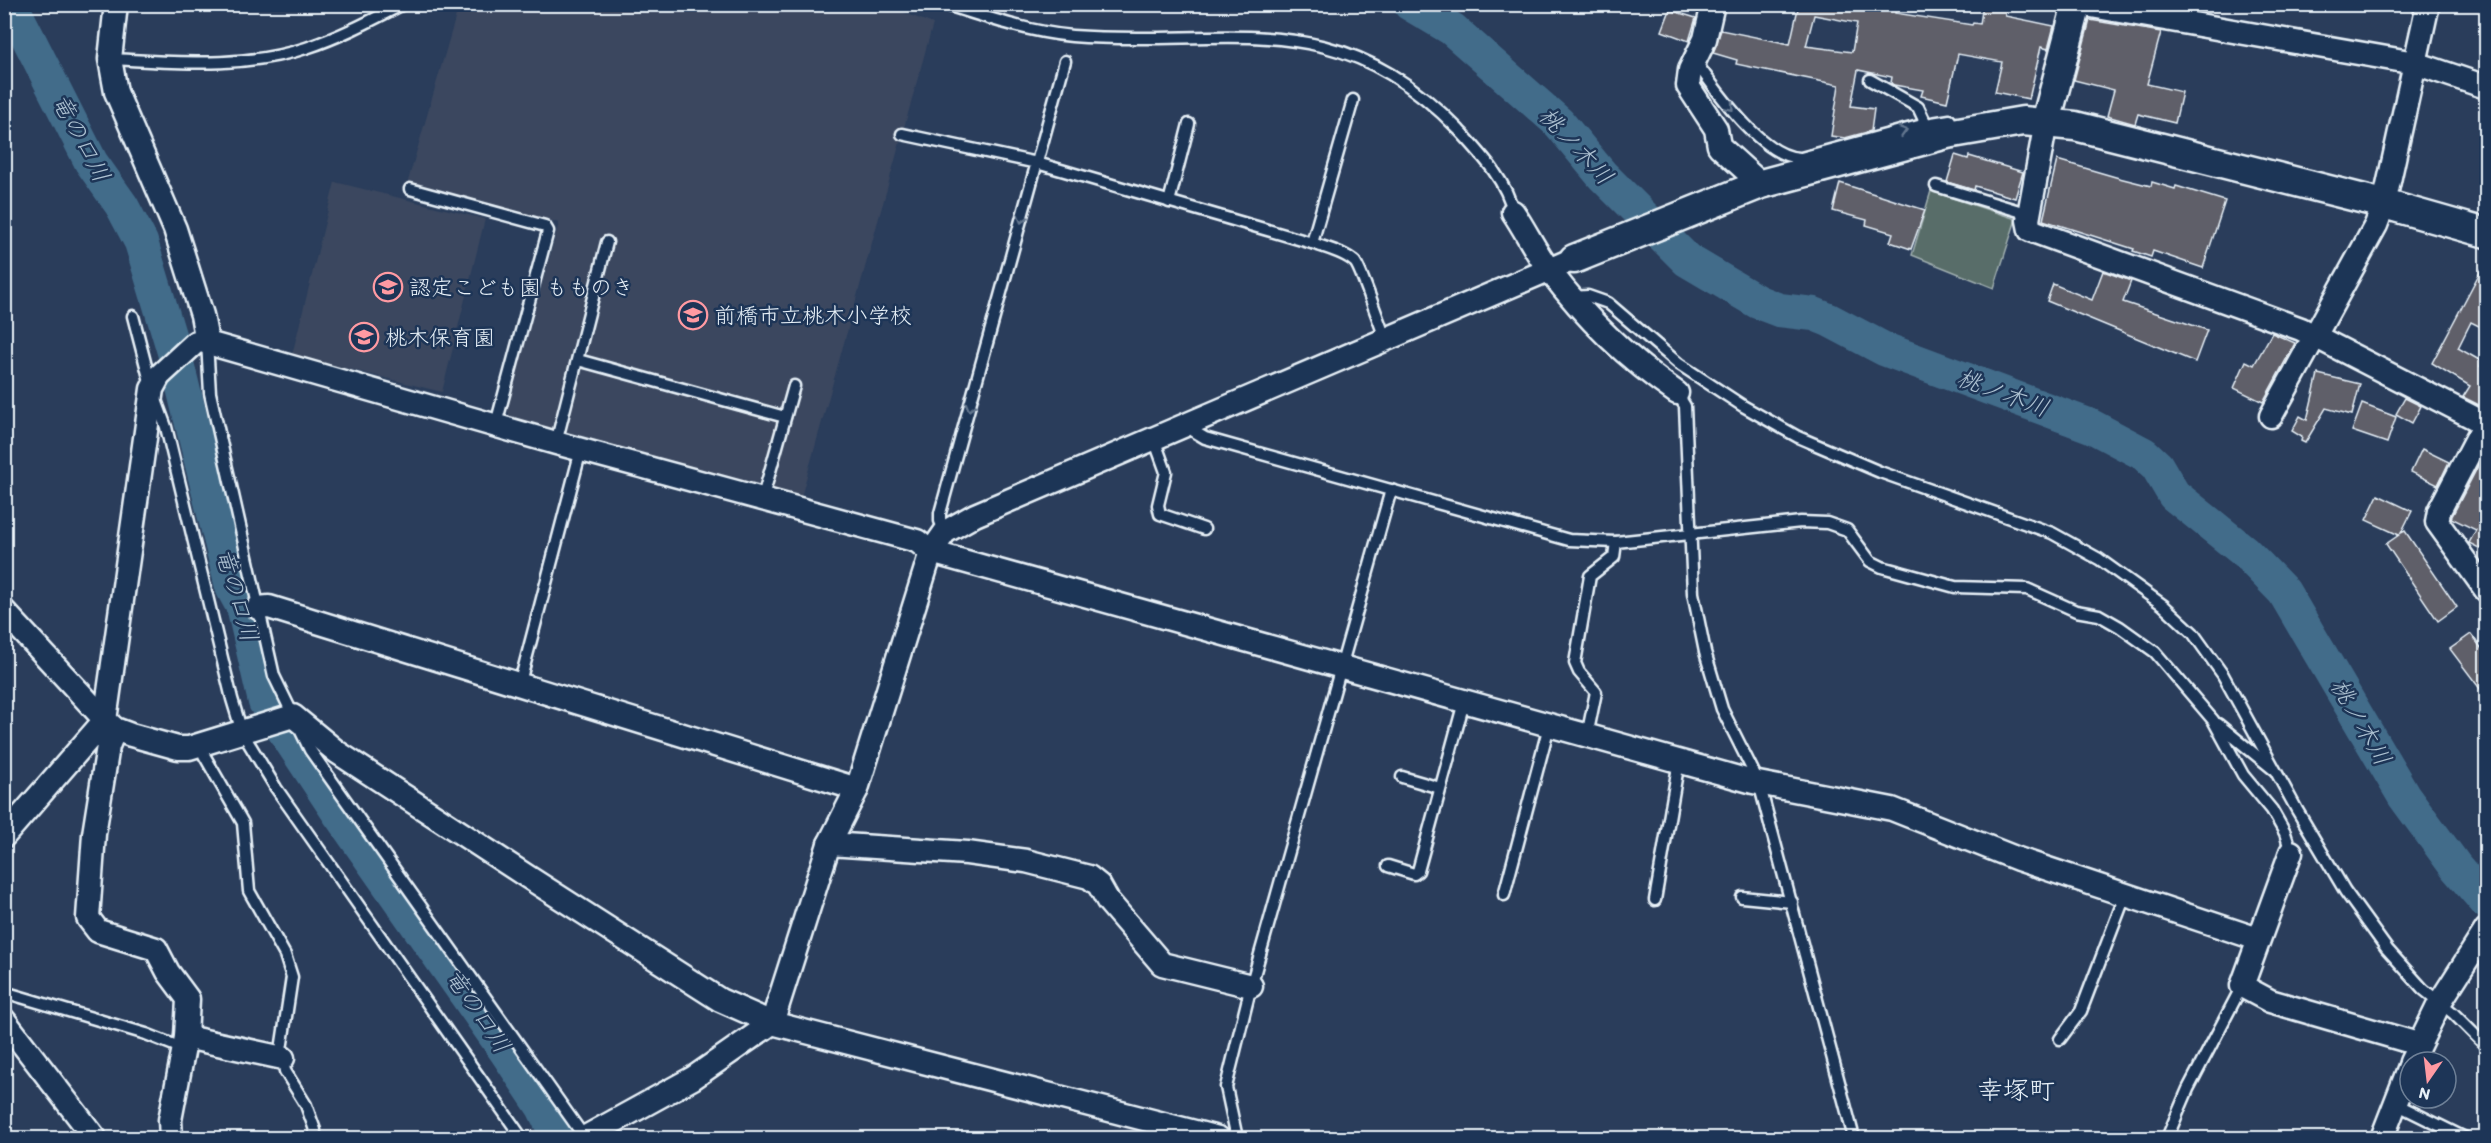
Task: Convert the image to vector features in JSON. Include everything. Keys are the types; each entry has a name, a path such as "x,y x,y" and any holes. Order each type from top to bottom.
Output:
{"street":[{"path":"116,4 110,54 116,92 123,113 175,229 202,315 202,342 156,383 108,746 94,834 88,918 98,931 156,949 168,972 188,999 185,1043 170,1120 171,1138"},
{"path":"1713,4 1705,39 1690,70 1688,86 1716,129 1719,146 1755,187"},
{"path":"2487,87 2415,63 2079,4 2046,122 2028,226 2035,232 2316,336 2486,424 2439,511 2437,522 2487,590"},
{"path":"2271,416 2376,225 2384,204 2428,4"},
{"path":"584,1138 693,1078 772,1023 829,844 857,789 931,552 945,532 975,515 1562,265 1755,187 1978,127 2023,121 2075,126 2384,204 2487,233"},
{"path":"1513,212 1562,265 1572,297 1623,353 1677,393"},
{"path":"202,342 581,450 917,541 931,552 1342,669 1759,783 1892,809 2018,859 2125,897 2258,939"},
{"path":"258,608 269,607 857,789"},
{"path":"4,611 110,724 178,748 201,744 291,716 337,752 720,1000 772,1023 1218,1138"},
{"path":"4,836 110,724"},
{"path":"829,844 968,853 1026,861 1089,877 1099,885 1108,901 1162,964 1251,986"},
{"path":"2291,852 2242,986 2270,1001 2398,1051"},
{"path":"2416,1050 2442,998 2487,930"},
{"path":"4,1020 94,1138"},
{"path":"185,1043 283,1058"},
{"path":"2382,1138 2398,1098"}],"lane":[{"path":"110,54 199,63 273,56 333,37 403,4"},
{"path":"944,4 1066,35 1255,34 1305,40 1352,53 1394,73 1445,115 1475,147 1507,192 1513,212"},
{"path":"945,532 940,521 940,513 1065,61"},
{"path":"1695,61 1736,114 1766,143 1787,157 1801,158 1948,120 1978,127"},
{"path":"1870,80 1918,107 1926,124"},
{"path":"1312,243 1353,100"},
{"path":"1169,202 1189,124"},
{"path":"902,134 1037,163 1312,243 1346,256 1359,267 1369,300 1386,340"},
{"path":"1936,186 2030,214"},
{"path":"410,189 545,226 548,231 496,424"},
{"path":"556,443 607,242"},
{"path":"1572,297 1588,296 1608,303 1678,364 1743,406 1798,437 1880,472 2052,533 2122,573 2163,605 2193,633 2223,675 2345,891 2383,945 2423,989 2442,998 2487,1046"},
{"path":"133,316 156,383 245,731 276,788 522,1138"},
{"path":"202,342 210,393 258,608 277,686 291,716 310,750 584,1138"},
{"path":"578,360 785,417"},
{"path":"762,500 794,386"},
{"path":"1677,393 1685,406 1693,593 1711,677 1722,709 1759,783 1854,1138"},
{"path":"1190,424 1204,438 1569,540 1616,542 1801,522 1827,523 1846,530 1870,561 1882,567 1955,587 2027,589 2076,611 2099,615 2155,652 2213,720 2277,773"},
{"path":"1154,439 1166,472 1158,505 1160,514 1204,529"},
{"path":"519,686 581,450"},
{"path":"1237,1138 1226,1087 1251,986 1391,490"},
{"path":"1587,736 1596,692 1579,672 1576,652 1590,576 1614,557 1616,542"},
{"path":"1388,866 1414,874 1418,871 1464,702"},
{"path":"2213,720 2243,775 2272,810 2285,833 2291,852"},
{"path":"1504,895 1549,726"},
{"path":"201,744 204,754 243,823 249,891 285,955 292,977 281,1050 285,1071 306,1106 315,1130 314,1138"},
{"path":"1655,900 1679,761"},
{"path":"1402,777 1440,788"},
{"path":"1742,897 1792,902"},
{"path":"2060,1039 2081,1011 2125,897"},
{"path":"2167,1138 2188,1089 2242,986"},
{"path":"4,992 146,1034 185,1043"},
{"path":"2396,1104 2465,1138"}],"shaded area":[{"name":"前橋市立桃木小学校","path":"882,4 933,24 801,497 510,417 507,408 559,223 408,181 459,5"},
{"name":"認定こども園 もものき","path":"335,182 485,219 442,392 292,355"}],"green space":[{"path":"1931,191 2016,219 1994,288 1912,255"}],"building":[{"path":"1799,4 1844,4 1872,9 1873,4 1883,4 1897,7 1895,13 1972,25 1973,23 1980,24 1983,4 2007,4 2005,16 2054,26 2048,49 2041,47 2029,99 1995,92 2002,62 1958,54 1947,102 1921,96 1923,90 1894,85 1891,83 1892,77 1858,70 1851,106 1874,109 1871,131 1845,138 1831,136 1839,85 1736,64 1737,60 1713,53 1721,30 1790,44","holes":["1814,15 1857,23 1852,52 1806,46"]},
{"path":"1670,10 1696,18 1689,41 1662,31"},
{"path":"2090,20 2161,32 2147,84 2182,92 2175,123 2138,114 2135,124 2107,116 2114,90 2074,80"},
{"path":"1955,155 1968,159 1969,156 2023,172 2015,198 1975,186 1974,190 1947,182"},
{"path":"2057,160 2151,186 2152,182 2175,189 2176,186 2225,201 2203,268 2153,251 2151,257 2133,251 2134,249 2043,220"},
{"path":"1840,183 1925,210 1911,249 1890,242 1893,233 1866,225 1867,220 1833,211"},
{"path":"2487,259 2487,330 2471,322 2458,348 2481,361 2480,367 2487,356 2487,409 2463,397 2470,386 2432,363"},
{"path":"2103,271 2131,281 2123,302 2207,330 2195,362 2047,301 2053,284 2092,300"},
{"path":"2272,333 2295,343 2263,402 2234,388 2246,361 2254,365"},
{"path":"2318,374 2360,384 2352,415 2326,408 2305,443 2301,441 2302,437 2292,431 2300,416 2307,420"},
{"path":"2405,398 2421,406 2412,423 2396,414"},
{"path":"2362,404 2396,417 2387,443 2352,431"},
{"path":"2422,449 2449,462 2438,485 2411,472"},
{"path":"2487,449 2487,552 2469,543 2476,530 2451,518"},
{"path":"2378,495 2412,511 2401,533 2405,531 2457,607 2438,621 2386,544 2399,535 2366,520"},
{"path":"2471,634 2487,656 2487,698 2450,649"}],"waterway":[{"name":"竜の口川","path":"11,4 91,162 122,206 141,242 175,355 232,587 243,607 265,702 340,815 507,1053 543,1107 558,1138"},
{"name":"桃ノ木川","path":"1410,4 1452,29 1559,123 1602,175 1687,260 1758,302 1779,310 1814,314 1884,349 2091,426 2144,454 2157,466 2174,495 2245,552 2284,592 2404,796 2456,867 2486,902"}],"place":[{"name":"認定こども園 もものき","path":"388,287"},
{"name":"前橋市立桃木小学校","path":"693,315"},
{"name":"桃木保育園","path":"364,337"}],"district":[{"name":"幸塚町","path":"2016,1090"}]}
